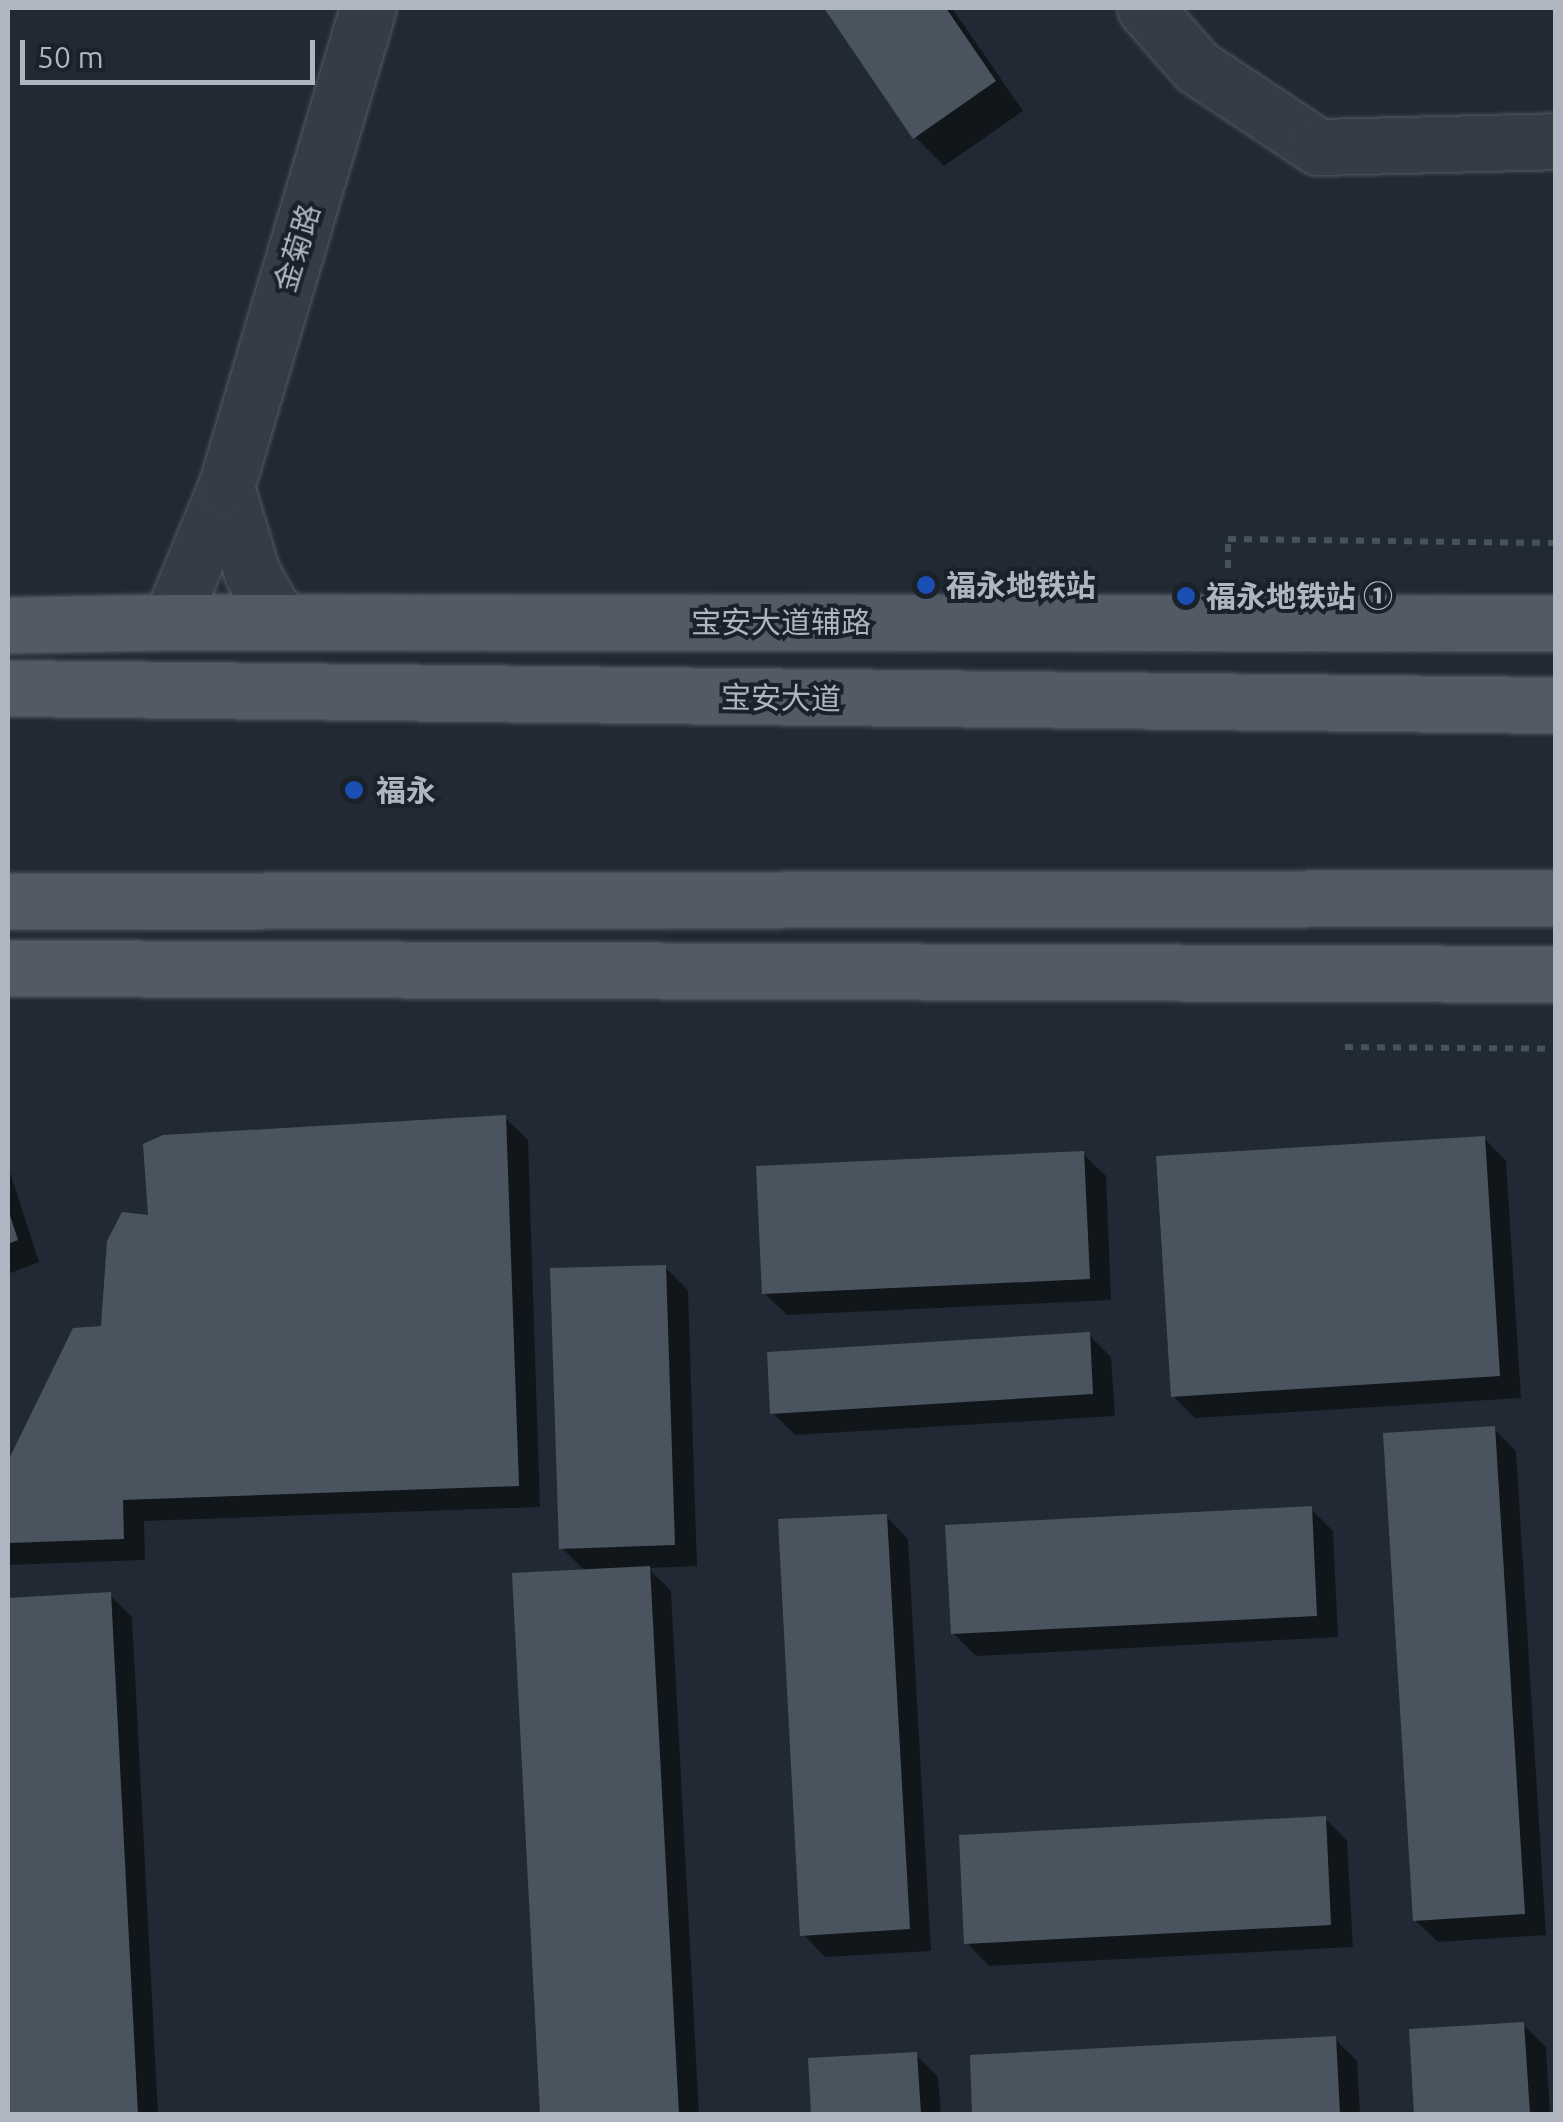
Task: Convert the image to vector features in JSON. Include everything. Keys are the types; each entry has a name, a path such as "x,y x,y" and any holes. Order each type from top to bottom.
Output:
{"main road":[{"name":"宝安大道辅路","path":"8,626 170,622 1556,624"},
{"name":"宝安大道","path":"8,688 1556,705"},
{"path":"8,901 1556,898"},
{"path":"8,968 1556,974"}],"street":[{"name":"金菊路","path":"170,622 226,488 368,8"},
{"path":"1145,8 1197,68 1318,148 1556,142"},
{"path":"226,488 252,573 271,607 285,622"}],"path":[{"path":"1228,568 1228,538 1556,543"},
{"path":"1344,1047 1556,1049"}],"building":[{"path":"824,8 946,8 996,81 913,139"},
{"path":"506,1115 519,1486 123,1500 124,1539 8,1543 8,1461 73,1328 101,1326 107,1241 122,1212 148,1215 143,1144 163,1135"},
{"path":"1485,1136 1500,1376 1171,1397 1156,1156"},
{"path":"1084,1151 1090,1279 762,1294 756,1166"},
{"path":"8,1209 18,1240 8,1244"},
{"path":"666,1265 675,1545 559,1549 550,1268"},
{"path":"1090,1332 1093,1394 770,1414 767,1352"},
{"path":"1495,1426 1525,1914 1413,1921 1383,1433"},
{"path":"1312,1506 1317,1616 951,1634 945,1525"},
{"path":"887,1514 910,1929 800,1936 778,1519"},
{"path":"650,1566 679,2114 540,2114 512,1573"},
{"path":"111,1592 138,2114 8,2114 8,1598"},
{"path":"1326,1816 1331,1925 964,1944 959,1835"},
{"path":"1524,2022 1530,2114 1414,2114 1409,2029"},
{"path":"1336,2036 1340,2114 972,2114 970,2055"},
{"path":"917,2052 921,2114 811,2114 808,2058"}],"place":[{"name":"福永地铁站","path":"926,585"},
{"name":"福永地铁站 ①","path":"1186,596"},
{"name":"福永","path":"354,790"}]}
